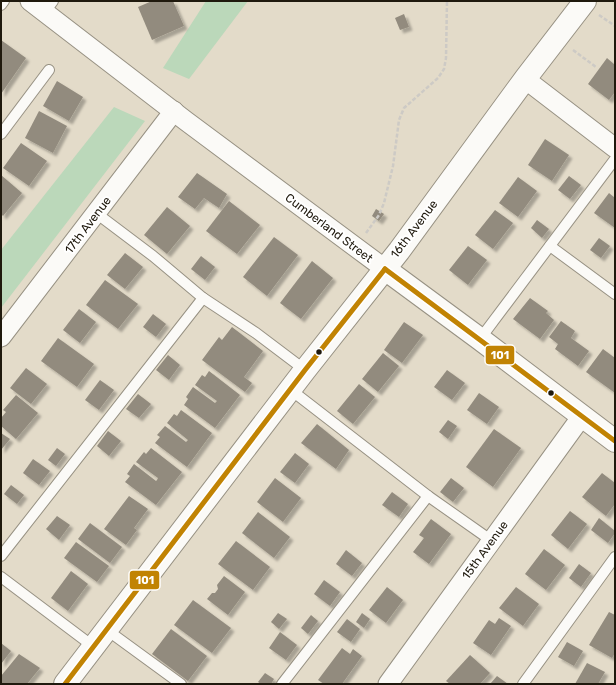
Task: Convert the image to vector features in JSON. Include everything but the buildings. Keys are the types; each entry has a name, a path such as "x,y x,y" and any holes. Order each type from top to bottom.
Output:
{"street":[{"name":"Cumberland Street","path":"30,1 49,7 174,112 615,441"},
{"name":"16th Avenue","path":"65,684 384,269 525,79 592,8"},
{"path":"525,79 615,148"},
{"name":"17th Avenue","path":"1,338 174,112"},
{"name":"15th Avenue","path":"388,684 582,416"}],"lane":[{"path":"1,5 4,1"},
{"path":"1,134 49,70"},
{"path":"480,339 615,159"},
{"path":"96,213 153,256 204,298 256,333 305,370"},
{"path":"550,246 615,294"},
{"path":"1,556 204,298"},
{"path":"290,390 428,496 492,541"},
{"path":"282,684 428,496"},
{"path":"522,684 615,557"},
{"path":"1,577 100,638 181,684"}],"path":[{"path":"365,235 379,215 384,203 393,166 395,139 399,120 404,108 438,78 444,68 446,58 447,1"},
{"path":"592,8 615,26"},
{"path":"573,50 596,67"}],"green space":[{"path":"206,1 248,1 189,79 163,68"},
{"path":"114,107 145,121 1,308 1,250"}],"transit line":[{"name":"101","path":"385,269 615,441"},
{"name":"101","path":"65,684 305,370 385,269"}]}
